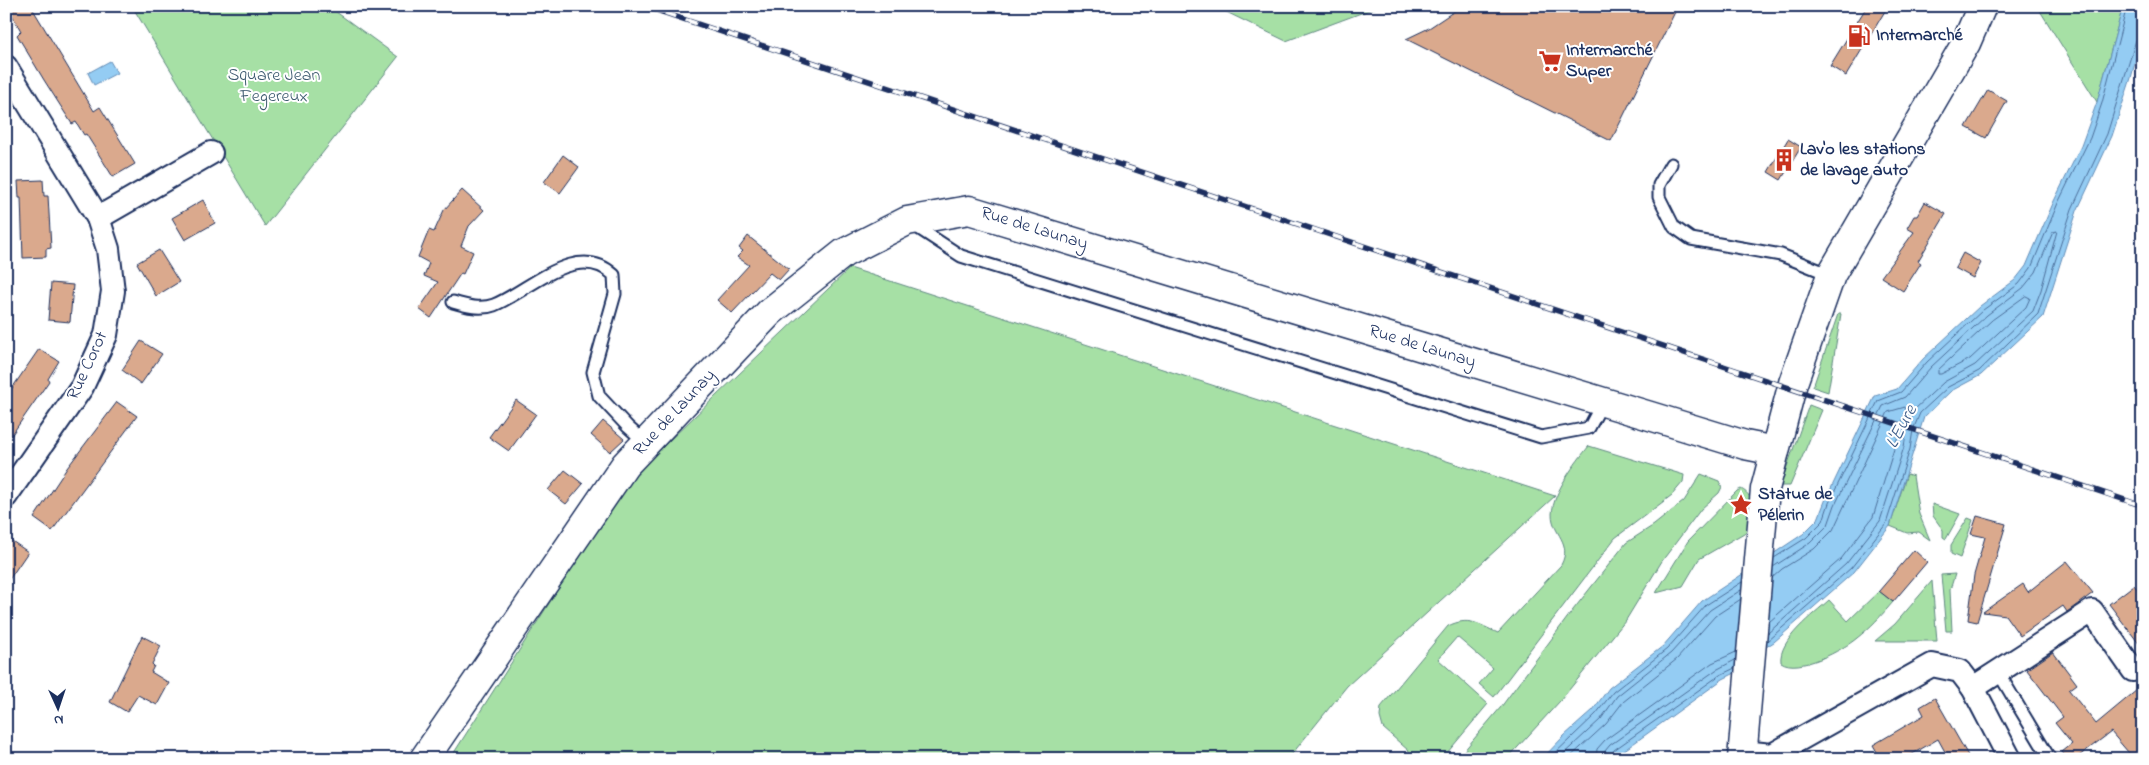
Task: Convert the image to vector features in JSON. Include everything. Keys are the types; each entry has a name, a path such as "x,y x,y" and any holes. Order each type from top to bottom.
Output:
{"street":[{"path":"1982,6 1966,43 1831,275 1794,383 1765,489 1742,756 1772,755 1932,665 1960,671 1974,688 2010,759"},
{"name":"Rue Corot","path":"6,67 98,218 108,249 113,291 106,334 82,387 6,496"},
{"path":"98,218 211,153"},
{"name":"Rue de Launay","path":"424,759 625,465 770,312 844,253 907,220 969,210 1745,445 1775,451"},
{"path":"1974,688 2092,610 2133,670"}],"lane":[{"path":"1671,164 1659,185 1659,197 1674,227 1679,231 1691,239 1782,255 1831,275"},
{"path":"907,220 961,256 1541,437 1589,428 1603,402"},
{"path":"453,302 474,308 493,306 557,269 586,262 605,266 614,275 615,294 593,372 599,396 628,428 646,443"},
{"path":"1998,672 2050,759"}],"green space":[{"name":"Square Jean Fegereux","path":"132,6 328,6 398,57 265,226"},
{"path":"1214,6 1380,6 1286,41"},
{"path":"2037,6 2123,6 2097,102"},
{"path":"850,268 1555,496 1347,686 1288,759 450,759 627,481"},
{"path":"1838,314 1841,314 1828,392 1813,387"},
{"path":"1809,405 1822,410 1790,486 1780,486"},
{"path":"1589,446 1684,475 1683,482 1672,495 1615,538 1494,697 1479,684 1493,668 1457,637 1438,659 1488,704 1442,759 1418,759 1383,728 1380,717 1381,707 1448,626 1468,621 1498,633 1561,565 1565,550 1553,521 1553,505 1566,478"},
{"path":"1701,474 1719,481 1722,487 1719,493 1701,509 1662,561 1626,620 1560,701 1507,759 1457,759 1501,707 1573,610 1626,543 1654,525 1684,501"},
{"path":"1907,474 1913,476 1919,514 1930,540 1919,532 1907,533 1890,526"},
{"path":"1741,489 1746,492 1751,501 1751,529 1699,559 1683,586 1656,593 1688,541"},
{"path":"1932,504 1960,514 1946,539 1943,537 1943,530 1933,516"},
{"path":"1968,518 1973,520 1960,558 1951,554 1951,545"},
{"path":"1955,574 1950,590 1952,631 1946,631 1941,575"},
{"path":"1932,581 1937,641 1875,641 1895,624"},
{"path":"1879,591 1893,602 1871,626 1850,643 1831,654 1809,663 1789,665 1781,662 1785,645 1791,636 1829,600 1848,621"}],"water":[{"name":"L'Eure","path":"2123,6 2143,6 2143,33 2112,136 2077,211 2043,317 1981,375 1951,391 1924,417 1890,526 1854,572 1766,647 1749,666 1723,679 1612,759 1542,759 1593,710 1609,688 1663,646 1702,601 1803,534 1818,519 1875,396 1897,389 1923,359 1980,306 2015,280 2026,266 2054,201 2081,146 2097,102"},
{"path":"110,61 117,73 94,85 88,73"}],"building":[{"path":"7,6 31,6 94,111 100,107 135,164 113,177 86,134 84,135 76,122 72,124 44,80 17,35 21,31"},
{"name":"Intermarché Super","path":"1462,6 1678,6 1611,141 1406,39 1429,28"},
{"name":"Intermarché","path":"1867,6 1888,6 1846,76 1830,66"},
{"path":"1988,90 2007,101 1986,138 1966,127"},
{"name":"Lav'o les stations de lavage auto","path":"1788,139 1801,147 1781,180 1768,172"},
{"path":"563,155 579,167 560,193 544,182"},
{"path":"43,180 44,196 48,196 51,248 46,249 46,257 23,258 21,198 19,198 18,181"},
{"path":"462,190 484,210 469,226 461,246 473,252 463,274 461,273 431,318 419,309 438,282 424,276 429,263 418,257 429,230 434,232 444,210"},
{"path":"203,200 215,223 185,240 172,218"},
{"path":"1925,202 1946,214 1918,261 1921,263 1903,291 1881,277 1914,232 1907,228"},
{"path":"748,236 789,269 779,280 770,273 732,313 717,300 749,265 737,257 743,251 739,248"},
{"path":"159,250 179,282 156,296 137,263"},
{"path":"1963,253 1981,263 1973,278 1955,268"},
{"path":"51,283 73,285 70,322 48,320"},
{"path":"141,341 162,354 141,384 122,370"},
{"path":"39,349 59,361 48,379 49,381 6,443 6,397"},
{"path":"516,400 536,414 509,451 489,437"},
{"path":"117,402 137,416 52,531 34,518 67,468"},
{"path":"603,421 624,439 610,452 591,435"},
{"path":"565,470 583,484 566,504 548,490"},
{"path":"1977,516 2006,524 1977,622 1968,620 1974,575 1985,537 1971,534"},
{"path":"6,537 28,552 6,584"},
{"path":"1914,550 1927,562 1893,602 1879,591"},
{"path":"2067,561 2093,593 2067,612 2063,606 2020,636 2005,615 1983,612 2023,584 2028,592"},
{"path":"2134,585 2143,596 2143,649 2109,604"},
{"path":"142,636 161,646 152,664 154,666 151,672 169,683 157,705 138,695 127,712 110,702"},
{"path":"2053,652 2077,684 2069,690 2096,724 2143,685 2143,759 2134,759 2111,732 2075,759 2068,759 2062,752 2072,744 2055,723 2063,717 2027,670"},
{"path":"1935,698 1970,759 1949,759 1938,739 1904,759 1881,759 1873,745 1924,715 1920,707"}],"railway":[{"path":"644,6 2143,506"}],"place":[{"name":"Intermarché","path":"1859,36"},
{"name":"Intermarché Super","path":"1550,61"},
{"name":"Lav'o les stations de lavage auto","path":"1784,160"},
{"name":"Statue de Pélerin","path":"1741,505"}]}
